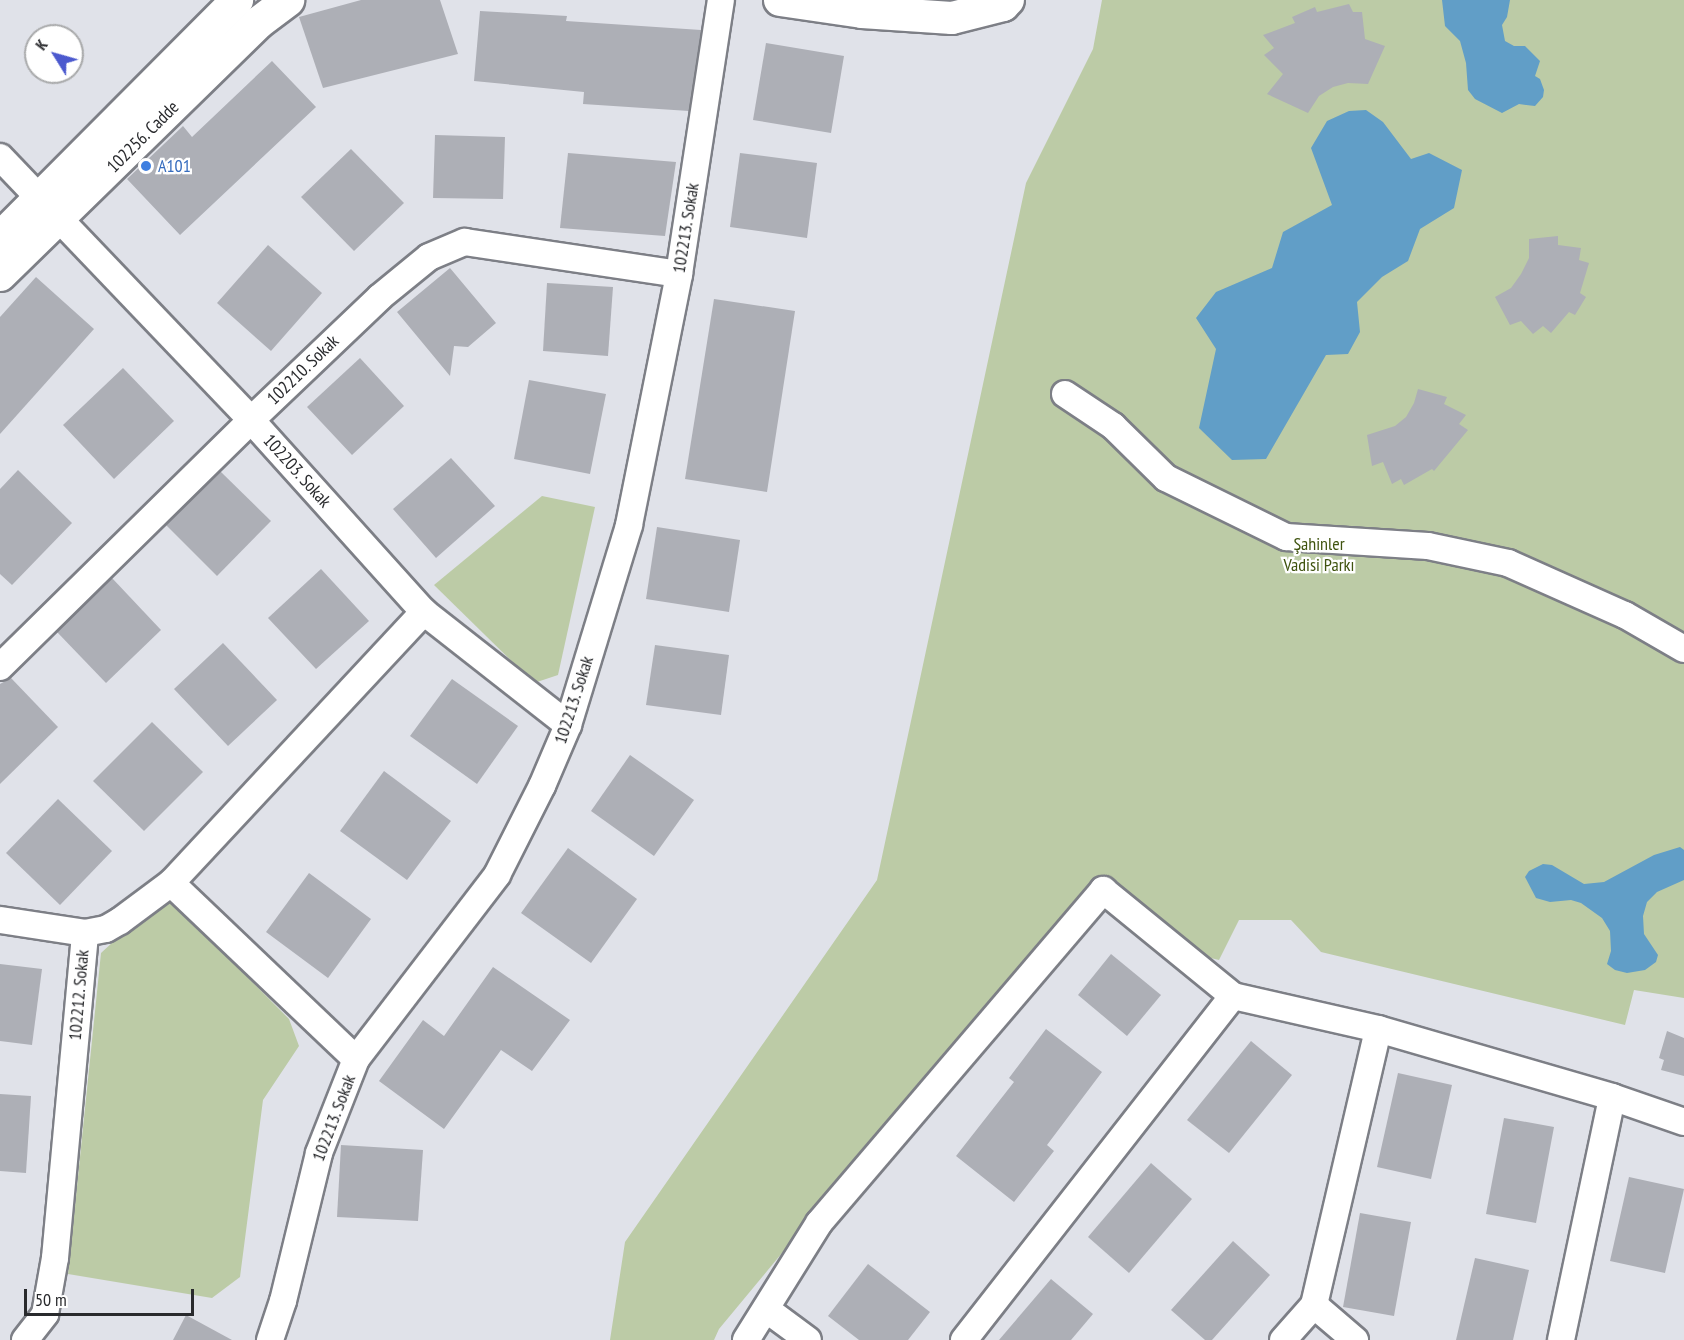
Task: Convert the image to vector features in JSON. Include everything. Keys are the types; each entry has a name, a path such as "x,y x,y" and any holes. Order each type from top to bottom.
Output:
{"street":[{"name":"102256. Cadde","path":"0,275 50,210 237,0"},
{"name":"102256. Cadde","path":"0,238 50,210 258,23 288,0"},
{"name":"102213. Sokak","path":"270,1340 283,1301 319,1153 356,1059 497,875 542,786 568,725 628,525 679,274 721,0"},
{"path":"780,0 862,12 952,18 1003,5 1008,0"},
{"name":"102203. Sokak","path":"0,157 251,420 424,612 568,725"},
{"name":"102210. Sokak","path":"0,667 251,420 388,290 429,257 465,242 679,274"},
{"path":"1065,394 1113,426 1166,478 1286,537 1428,546 1508,562 1625,615 1684,649"},
{"name":"102212. Sokak","path":"25,1340 45,1314 55,1258 85,933 106,929 120,921 171,883 424,612"},
{"path":"171,883 356,1059"},
{"path":"746,1340 819,1223 1103,890 1233,996 1378,1029 1612,1097 1684,1122"},
{"path":"0,920 85,933"},
{"path":"964,1340 1233,996"},
{"path":"1283,1340 1314,1305 1378,1029"},
{"path":"1561,1340 1612,1097"},
{"path":"1314,1305 1355,1340"},
{"path":"765,1309 808,1340"}],"green space":[{"name":"Şahinler Vadisi Parkı","path":"1102,0 1684,0 1684,998 1634,990 1625,1025 1321,952 1291,920 1239,920 1219,960 1190,953 1100,883 1073,902 719,1329 714,1340 610,1340 625,1242 877,880 1026,183 1093,49"},
{"path":"542,496 595,507 558,675 534,683 434,585"},
{"path":"165,894 289,1019 299,1046 263,1100 240,1277 212,1298 68,1274 101,953"}],"water":[{"path":"1442,0 1510,0 1507,17 1502,25 1505,41 1514,46 1525,46 1540,61 1535,76 1540,79 1544,90 1543,97 1535,106 1519,104 1502,113 1475,99 1468,90 1466,63 1460,41 1445,26"},
{"path":"1366,110 1383,122 1411,159 1429,153 1462,170 1454,208 1420,229 1408,261 1382,277 1357,302 1360,332 1348,354 1326,355 1266,459 1232,460 1199,428 1216,349 1196,318 1216,292 1272,268 1283,232 1332,205 1311,148 1327,121 1349,111"},
{"path":"1680,847 1684,850 1684,880 1657,892 1647,902 1643,916 1644,934 1658,955 1656,962 1645,970 1627,973 1615,970 1607,964 1611,951 1610,931 1602,918 1581,903 1571,900 1550,902 1536,898 1525,877 1529,871 1543,864 1552,865 1584,884 1604,882 1654,855"}],"building":[{"path":"361,0 440,0 458,54 323,88 299,17"},
{"path":"1349,4 1353,12 1362,12 1365,39 1385,46 1368,84 1348,83 1333,87 1319,96 1308,113 1267,94 1283,74 1264,55 1274,48 1263,35 1295,23 1292,17 1315,7 1317,12"},
{"path":"480,11 567,16 566,21 701,30 689,111 583,104 584,92 474,81"},
{"path":"766,43 844,56 831,133 753,120"},
{"path":"272,61 316,107 180,235 127,179 183,126 192,137"},
{"path":"435,135 505,137 503,199 433,198"},
{"path":"351,149 404,203 354,251 301,197"},
{"path":"568,153 676,162 665,236 560,228"},
{"path":"740,153 817,163 807,238 730,227"},
{"path":"1558,236 1558,245 1581,248 1579,260 1589,263 1580,293 1586,297 1575,315 1569,312 1551,333 1543,326 1533,334 1521,321 1510,325 1495,297 1511,288 1521,274 1529,258 1529,239"},
{"path":"268,245 322,293 271,351 217,303"},
{"path":"450,268 496,323 468,347 454,346 450,376 397,312"},
{"path":"36,277 94,329 0,434 0,317"},
{"path":"547,283 613,287 608,356 543,351"},
{"path":"714,299 795,311 767,492 685,479"},
{"path":"360,358 404,406 352,455 307,407"},
{"path":"123,368 174,421 114,479 63,425"},
{"path":"529,380 606,394 590,474 514,459"},
{"path":"1418,389 1447,397 1444,404 1466,415 1459,424 1468,430 1434,471 1432,469 1404,485 1401,479 1392,484 1383,462 1372,466 1367,435 1395,426 1406,417 1414,403"},
{"path":"451,458 495,506 436,558 393,509"},
{"path":"18,470 72,523 12,585 0,574 0,489"},
{"path":"220,471 271,521 217,576 166,525"},
{"path":"657,527 740,540 729,612 646,599"},
{"path":"321,569 369,621 316,669 268,618"},
{"path":"112,578 161,630 106,683 57,632"},
{"path":"223,643 277,700 228,746 174,689"},
{"path":"655,645 729,655 721,715 646,705"},
{"path":"11,678 58,727 0,784 0,684"},
{"path":"452,679 518,726 477,784 410,736"},
{"path":"152,722 203,772 144,831 93,781"},
{"path":"630,755 694,800 654,856 591,811"},
{"path":"384,771 451,821 407,880 340,831"},
{"path":"58,799 112,851 60,905 6,853"},
{"path":"568,848 637,899 591,963 521,913"},
{"path":"309,873 371,919 328,978 266,932"},
{"path":"1111,954 1161,995 1127,1036 1078,995"},
{"path":"0,964 42,969 32,1045 0,1041"},
{"path":"493,967 570,1020 532,1071 501,1050 444,1129 379,1081 423,1020 444,1036"},
{"path":"1046,1029 1102,1072 1047,1145 1054,1151 1014,1202 956,1156 1014,1082 1009,1078"},
{"path":"1667,1031 1684,1038 1684,1076 1661,1070 1664,1060 1659,1058"},
{"path":"1251,1041 1292,1075 1229,1153 1187,1120"},
{"path":"1398,1073 1452,1085 1431,1179 1377,1167"},
{"path":"0,1094 31,1096 26,1173 0,1171"},
{"path":"1504,1118 1554,1127 1536,1223 1486,1214"},
{"path":"341,1145 423,1150 418,1221 337,1217"},
{"path":"1151,1163 1192,1199 1129,1273 1088,1237"},
{"path":"1629,1177 1684,1189 1665,1273 1610,1261"},
{"path":"1360,1213 1411,1222 1394,1316 1343,1307"},
{"path":"1233,1241 1270,1275 1212,1340 1205,1340 1171,1310"},
{"path":"1475,1258 1529,1270 1513,1340 1456,1340"},
{"path":"868,1264 930,1312 908,1340 859,1340 828,1316"},
{"path":"1051,1279 1093,1314 1071,1340 999,1340"},
{"path":"186,1315 232,1340 173,1340"}],"place":[{"name":"A101","path":"146,166"}]}
